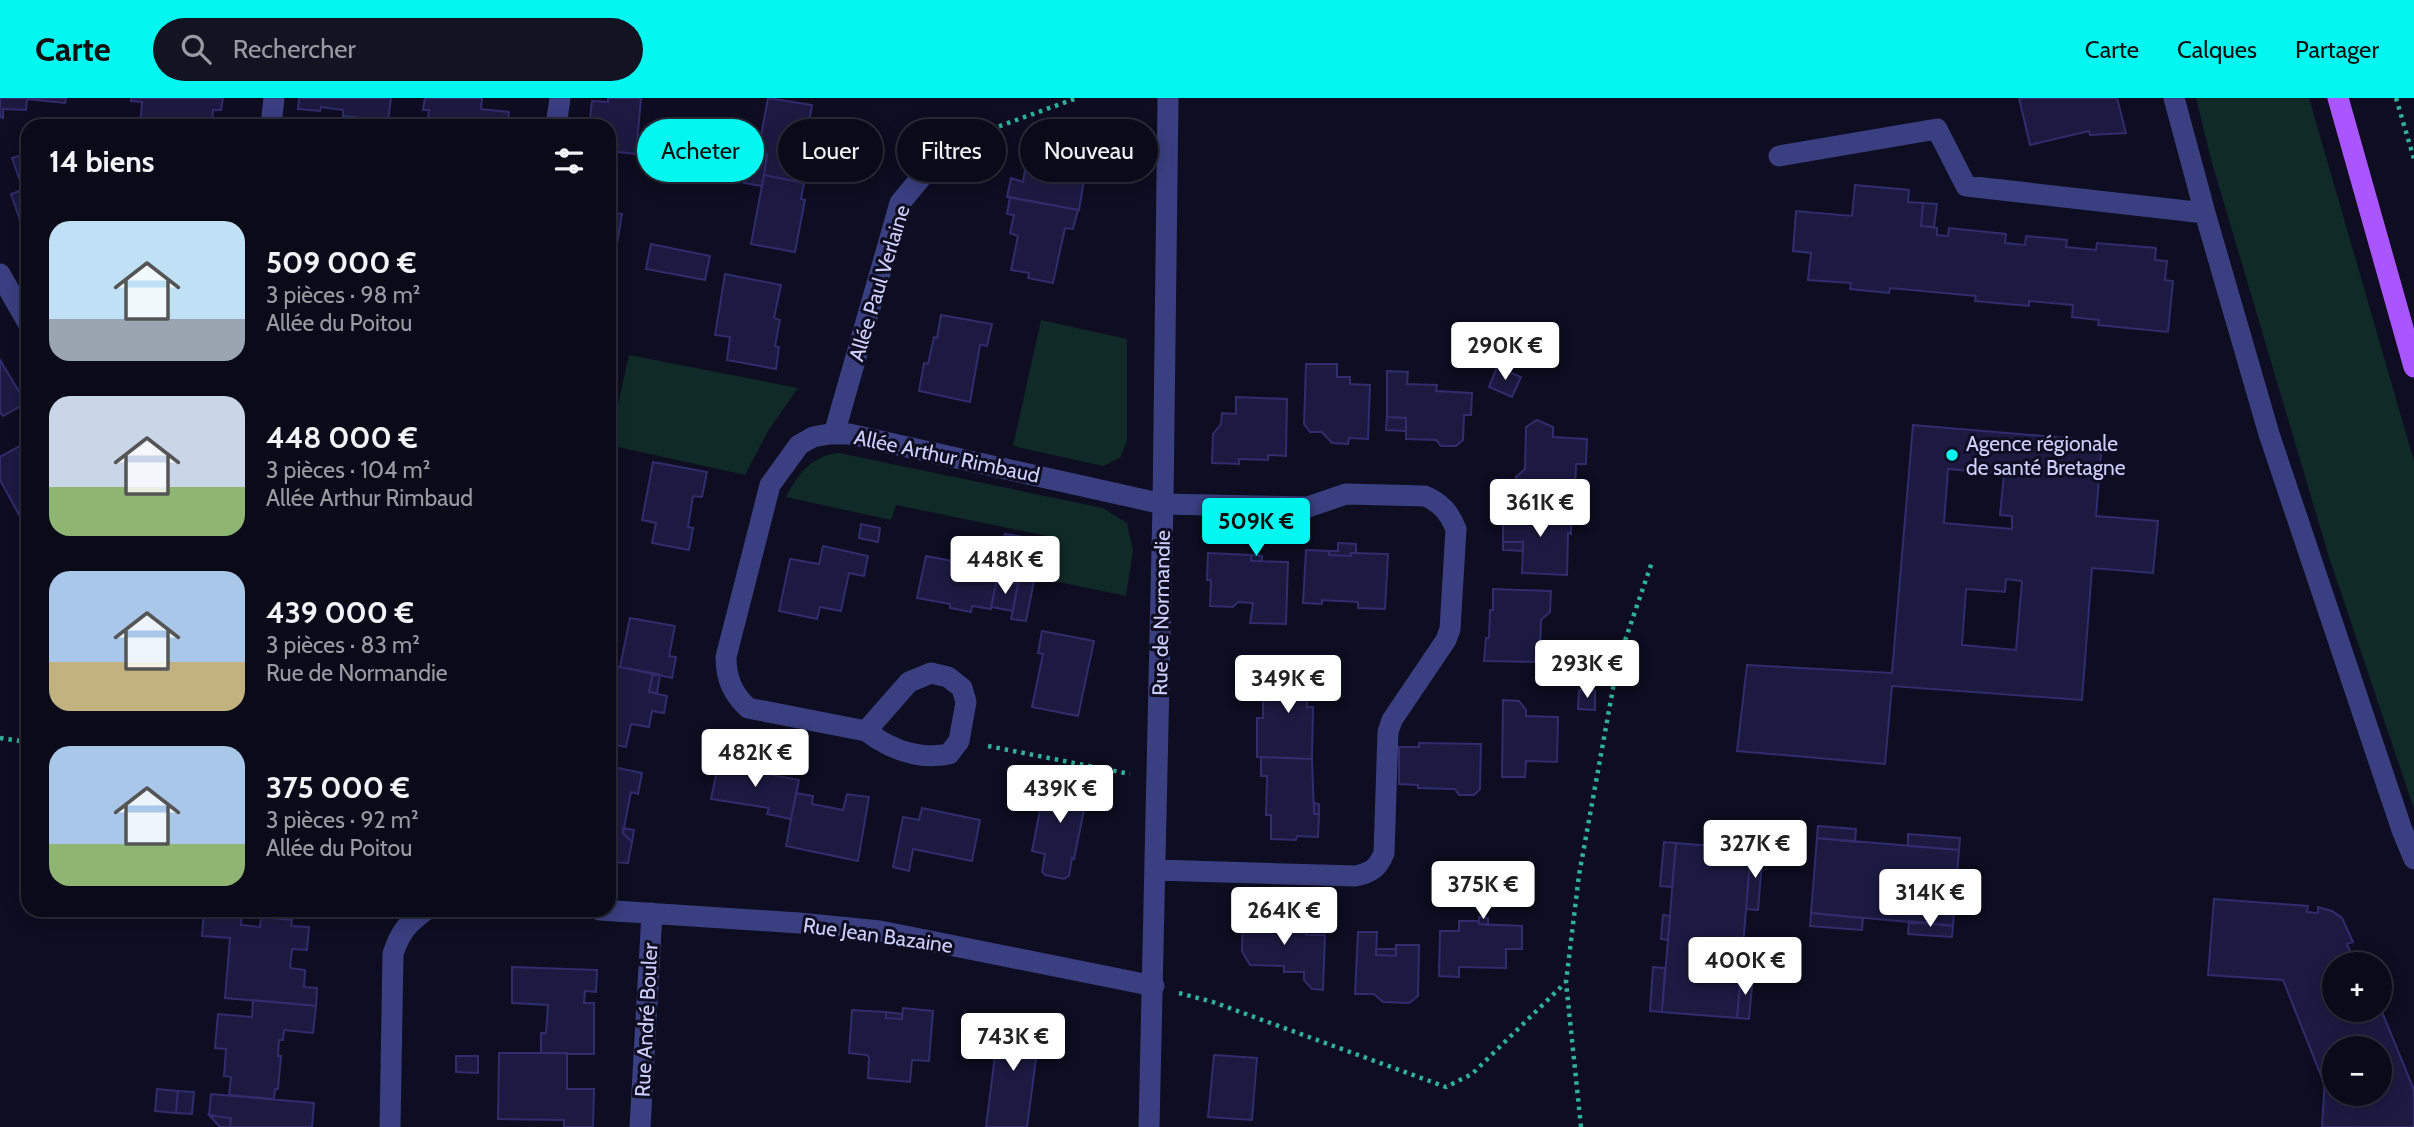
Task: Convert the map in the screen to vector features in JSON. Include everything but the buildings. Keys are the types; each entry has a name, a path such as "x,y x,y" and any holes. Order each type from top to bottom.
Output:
{"main road":[{"path":"2338,98 2414,366"}],"street":[{"path":"272,119 275,98"},
{"path":"557,119 560,98"},
{"name":"Rue de Normandie","path":"1149,1127 1163,503 1168,98"},
{"path":"2174,98 2269,434 2402,831 2414,859"},
{"path":"1779,156 1937,129 1966,186 2205,213"},
{"name":"Allée Paul Verlaine","path":"834,434 900,203 917,182"},
{"path":"0,274 21,311"},
{"name":"Allée Arthur Rimbaud","path":"959,741 949,754 933,757 906,752 885,745 866,731 748,708 737,698 726,671 726,657 770,485 799,445 813,437 849,434 882,440 1163,503 1308,507 1346,494 1425,496 1445,508 1456,529 1450,629 1446,640 1392,720 1388,732 1384,853 1374,869 1367,874 1355,876 1156,870"},
{"path":"866,731 909,682 932,673 948,677 962,688 966,702 959,741"},
{"name":"Rue Jean Bazaine","path":"616,911 880,931 1154,986"},
{"name":"Rue André Bouler","path":"640,1127 652,913"},
{"path":"390,1127 393,954 399,936 417,917"}],"path":[{"path":"1006,124 1077,98"},
{"path":"2396,98 2414,159"},
{"path":"1581,1127 1566,982 1579,875 1618,661 1652,562"},
{"path":"0,738 21,741"},
{"path":"959,741 1157,779"},
{"path":"1154,986 1213,1002 1446,1087 1472,1074 1566,982"}],"green space":[{"path":"2196,98 2309,98 2414,461 2414,809 2329,557 2212,163"},
{"path":"1041,320 1127,339 1127,441 1120,458 1103,466 1013,446"},
{"path":"629,355 798,388 768,431 745,475 616,447 616,414"},
{"path":"839,453 1103,508 1127,523 1133,551 1126,596 1040,578 1048,536 896,505 891,520 786,497 795,481 813,462"}],"place":[{"name":"Agence régionale de santé Bretagne","path":"1952,455"}]}
